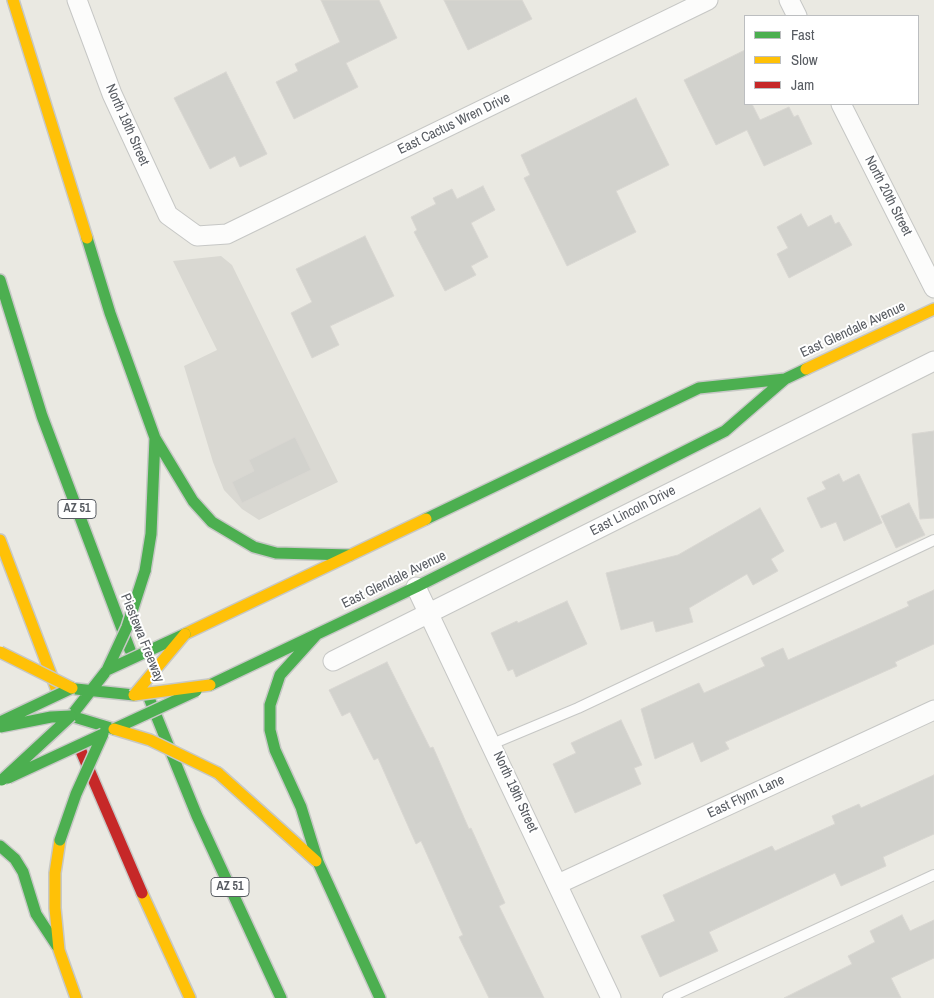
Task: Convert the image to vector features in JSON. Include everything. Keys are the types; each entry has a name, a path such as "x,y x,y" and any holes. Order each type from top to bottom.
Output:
{"main road":[{"path":"13,0 110,313 156,438 193,501 212,522 233,536 254,546 276,553 350,555"},
{"name":"Piestewa Freeway","path":"0,280 42,416 111,602 197,816 281,998"},
{"name":"East Glendale Avenue","path":"1,781 108,730 210,685 416,587 725,431 785,379 934,309"},
{"name":"East Glendale Avenue","path":"0,722 699,388 785,379"},
{"path":"1,781 72,726 91,692 107,670 127,627 145,571 151,534 156,438"},
{"path":"0,540 72,726 135,879 190,998"},
{"path":"59,950 55,908 55,873 60,840 73,801 108,730 121,711 184,634"},
{"path":"316,634 280,675 270,705 270,730 275,750 301,807 318,862 380,998"},
{"path":"0,652 72,688 91,692 134,695 210,685"},
{"path":"0,727 51,716 72,726 108,730 150,740 218,773 318,862"},
{"path":"0,846 15,858 23,872 36,914 59,950 76,998"}],"street":[{"name":"North 19th Street","path":"77,0 112,94 168,215 197,236"},
{"name":"East Cactus Wren Drive","path":"197,236 227,234 708,0"},
{"path":"789,0 796,15"},
{"name":"North 20th Street","path":"842,105 934,288"},
{"name":"East Lincoln Drive","path":"333,661 934,361"},
{"name":"North 19th Street","path":"416,587 611,998"},
{"name":"East Flynn Lane","path":"558,884 934,710"}],"lane":[{"path":"492,744 578,708 934,540"},
{"path":"668,998 934,875"}],"shaded area":[{"path":"221,256 232,265 338,482 259,520 242,509 224,490 213,462 184,366 217,350 173,261"}],"building":[{"path":"321,0 379,0 397,38 346,63 358,87 294,119 276,82 298,71 295,64 340,42"},
{"path":"444,0 522,0 532,19 468,50"},
{"path":"744,50 744,105 752,105 760,120 789,107 794,117 798,115 812,144 764,166 747,130 716,145 684,80"},
{"path":"226,72 267,154 240,167 235,156 210,169 174,98"},
{"path":"636,98 669,165 616,191 636,232 567,266 524,178 530,175 521,155"},
{"path":"483,186 495,210 471,223 488,257 471,266 476,275 445,291 414,232 417,230 411,217 436,204 433,198 452,189 457,199"},
{"path":"801,214 808,227 831,215 835,224 839,222 852,245 789,278 777,254 788,248 777,227"},
{"path":"365,236 394,296 330,326 339,345 312,358 291,313 312,302 296,269"},
{"path":"934,431 934,518 920,519 912,434"},
{"path":"295,437 311,470 242,503 232,482 254,471 249,460"},
{"path":"839,474 843,482 859,474 882,523 844,541 836,522 821,528 807,498 826,489 822,482"},
{"path":"909,503 925,535 896,548 881,516"},
{"path":"760,508 784,551 771,559 778,571 753,585 747,574 689,608 693,622 656,632 653,621 621,630 606,573 678,555"},
{"path":"934,590 934,644 895,662 897,666 725,742 729,749 701,762 693,742 655,759 641,709 699,683 704,693 765,666 761,658 783,648 788,660 909,606 907,602"},
{"path":"567,601 587,644 516,677 513,669 508,671 491,633"},
{"path":"387,662 430,748 433,747 469,829 471,828 505,903 499,906 544,998 489,998 459,937 463,935 421,841 416,844 378,758 374,760 350,712 342,716 329,690"},
{"path":"621,720 642,765 634,768 641,784 575,813 553,764 576,753 571,743"},
{"path":"934,775 934,834 883,857 886,866 841,886 835,873 709,932 718,951 660,977 641,936 675,921 663,895 772,846 775,851 835,824 832,816 859,804 861,808"},
{"path":"902,915 910,931 934,920 934,958 891,978 901,998 784,998 852,964 848,956 875,942 870,931"}],"traffic: fast":[{"path":"87,238 110,313 155,438 193,501 212,522 254,547 276,553 350,555"},
{"path":"0,280 42,416 130,650"},
{"path":"210,685 416,587 725,431 785,379 806,369"},
{"path":"426,519 699,388 785,379"},
{"path":"145,571 151,534 155,438"},
{"path":"107,670 127,627 145,571"},
{"path":"107,670 185,634"},
{"path":"317,634 280,675 270,705 270,730 275,750 301,807 318,862 380,998"},
{"path":"107,670 71,716 114,729"},
{"path":"0,722 72,688"},
{"path":"145,688 197,816 281,998"},
{"path":"76,689 134,695"},
{"path":"114,729 196,691"},
{"path":"0,727 51,717 71,716"},
{"path":"2,780 71,716"},
{"path":"8,778 103,734"},
{"path":"60,840 76,794 103,734"},
{"path":"0,846 15,859 23,872 36,914 57,946"}],"traffic: slow":[{"path":"13,0 87,238"},
{"path":"806,369 934,309"},
{"path":"185,634 426,519"},
{"path":"0,540 58,693"},
{"path":"134,695 185,634"},
{"path":"0,652 72,688"},
{"path":"134,695 210,685"},
{"path":"114,729 150,740 218,773"},
{"path":"218,773 316,861"},
{"path":"60,840 55,873 55,908 59,950 76,998"},
{"path":"142,893 190,998"}],"traffic: jam":[{"path":"81,751 142,893"}]}
